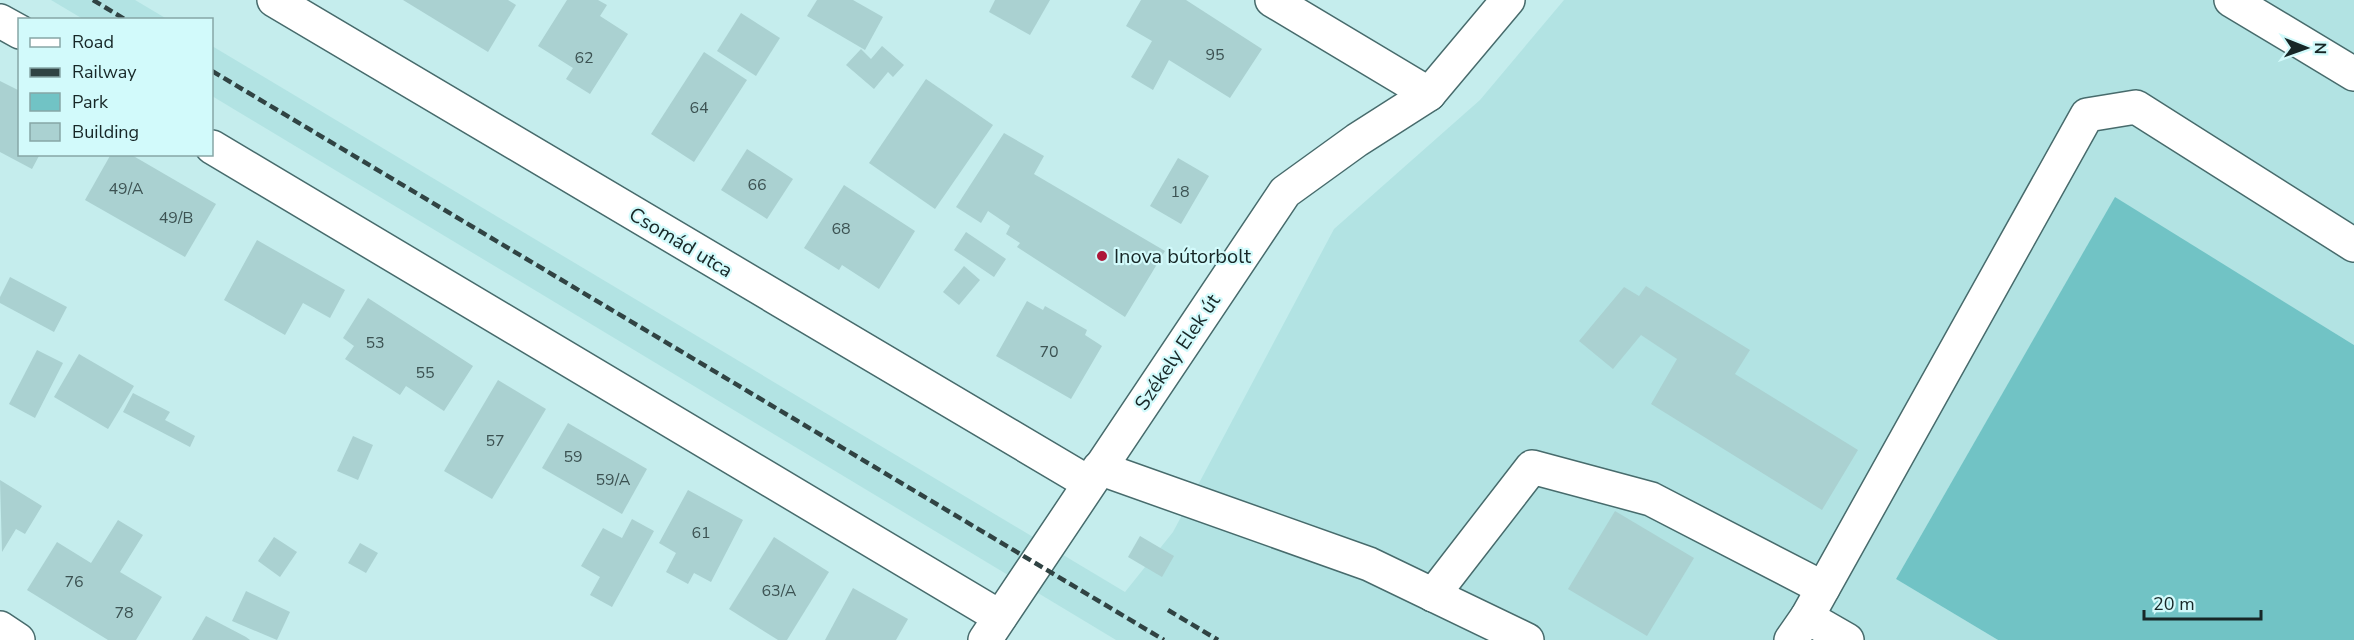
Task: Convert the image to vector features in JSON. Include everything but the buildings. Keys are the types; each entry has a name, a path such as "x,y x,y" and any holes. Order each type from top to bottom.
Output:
{"street":[{"name":"Csomád utca","path":"274,0 1094,476 1369,564 1527,640"},
{"path":"1272,0 1429,94"},
{"name":"Székely Elek út","path":"999,631 1094,476 1284,192 1357,140 1429,94 1508,0"},
{"path":"2231,0 2354,74"},
{"path":"0,21 18,31"},
{"path":"1846,640 1799,628 2087,115 2136,107 2354,245"},
{"path":"213,148 999,631"},
{"path":"1433,595 1532,467 1651,499 1823,588"},
{"path":"0,628 18,640"}],"shaded area":[{"path":"51,0 135,0 165,18 81,18"},
{"path":"1564,0 2354,0 2354,345 2115,198 1896,579 1998,640 1116,640 213,97 213,47 1125,592 1173,532 1334,229 1480,100"}],"green space":[{"path":"2115,197 2354,345 2354,640 1998,640 1896,579"}],"railway":[{"path":"93,0 123,18"},
{"path":"213,72 1164,640"},
{"path":"1168,610 1218,640"}],"place":[{"name":"Inova bútorbolt","path":"1102,256"}]}
